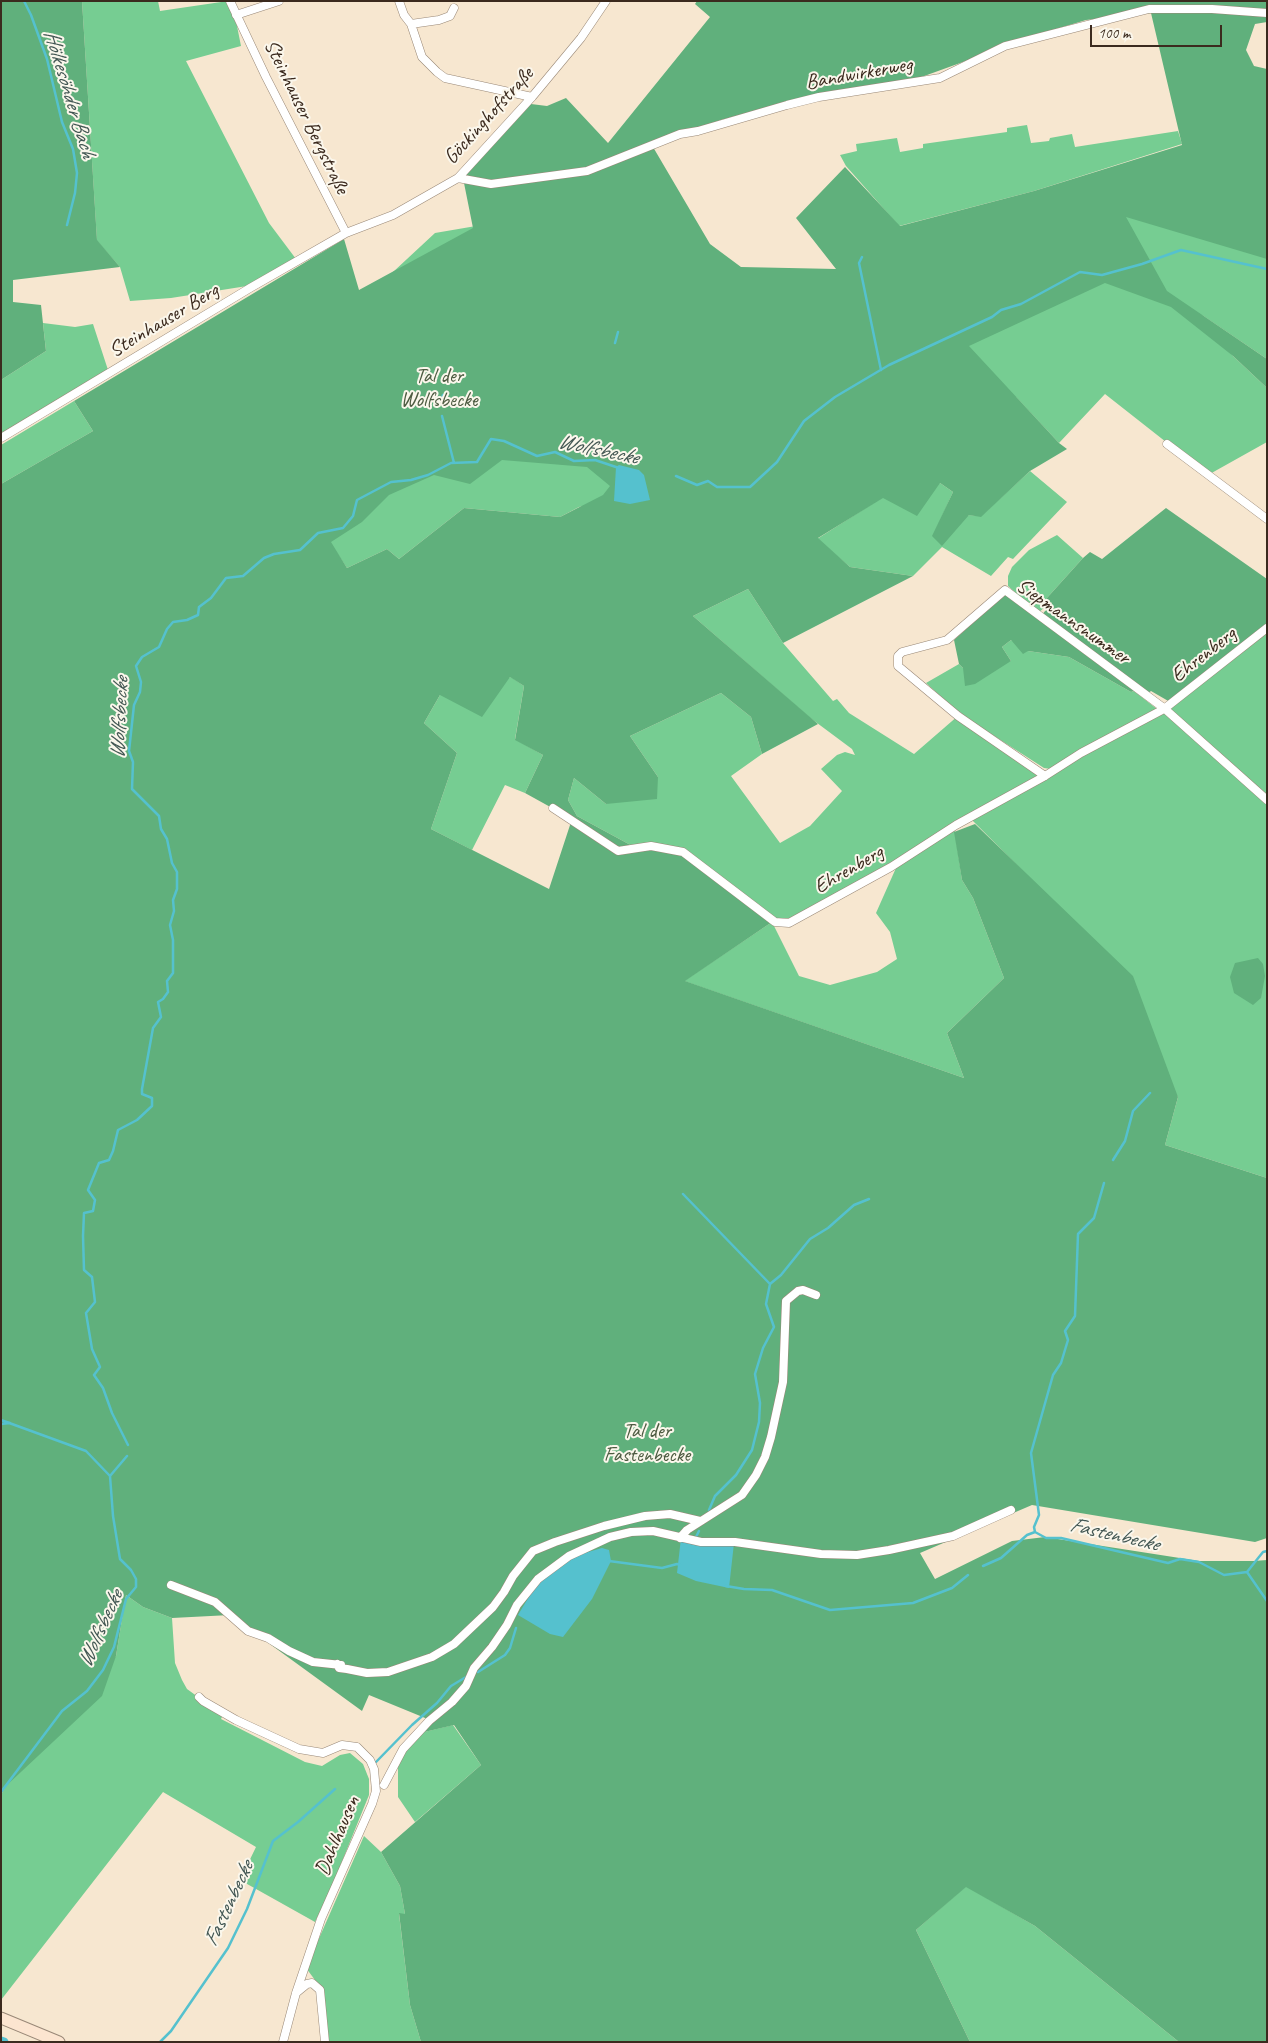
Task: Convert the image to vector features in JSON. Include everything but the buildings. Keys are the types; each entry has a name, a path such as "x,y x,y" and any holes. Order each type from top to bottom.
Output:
{"main road":[{"path":"1,2018 59,2042"}],"street":[{"name":"Steinhauser Bergstraße","path":"230,1 345,234"},
{"path":"236,15 279,1"},
{"path":"399,1 404,15 411,24 422,57 430,67 445,78 532,98"},
{"name":"Göckinghofstraße","path":"345,234 394,215 458,178 532,98 580,38 606,1"},
{"path":"411,24 450,16 454,8"},
{"name":"Bandwirkerweg","path":"458,178 491,184 587,170 680,134 698,131 787,105 824,96 940,78 1005,46 1149,8 1212,9 1267,13"},
{"name":"Steinhauser Berg","path":"1,438 250,288 345,234"},
{"path":"1167,444 1267,519"},
{"name":"Siepmannsnummer","path":"1045,776 958,716 898,666 898,656 902,652 947,640 1005,590 1164,709"},
{"name":"Ehrenberg","path":"552,808 618,850 650,846 683,852 774,922 789,923 891,866 956,825 1045,776 1081,753 1164,709 1267,628"},
{"name":"Ehrenberg","path":"1164,709 1267,800"},
{"path":"680,1538 700,1521 716,1513 742,1495 756,1475 765,1457 771,1438 782,1387 786,1347 786,1301 798,1291 803,1290 816,1295"},
{"path":"384,1785 403,1749 466,1686 474,1668 507,1625 517,1605 543,1574 569,1556 610,1537 631,1532 653,1531 701,1542 735,1542 821,1554 857,1555 953,1536 1011,1510"},
{"path":"171,1585 215,1602 248,1631 268,1638 288,1651 314,1662 339,1664 339,1668 347,1670 388,1672 432,1656 454,1644 493,1607 513,1576 533,1551 604,1526 645,1516 670,1514 700,1521"},
{"name":"Dahlhausen","path":"199,1697 236,1720 299,1749 323,1753 342,1745 357,1747 370,1760 374,1769 376,1791 372,1804 321,1919 296,1993 283,2042"},
{"path":"296,1993 307,1984 312,1983 320,1990 325,2042"}],"green space":[{"path":"1,1 82,1 97,240 120,267 13,280 13,302 41,305 46,351 1,380"},
{"path":"82,1 158,1 160,11 228,1 235,16 241,46 186,61 269,223 296,259 247,286 171,298 130,301 120,267 97,241"},
{"path":"697,1 1267,1 1267,22 1255,24 1246,50 1254,66 1267,69 1267,259 1126,217 1167,291 1267,359 1267,388 1233,356 1171,307 1105,283 969,346 1059,443 1067,449 1030,471 981,517 969,515 942,546 932,536 953,492 940,483 917,516 883,498 818,538 850,567 913,576 783,643 748,589 693,616 818,724 762,754 751,717 721,693 630,736 658,777 657,799 606,804 574,778 568,800 577,816 636,848 686,853 772,922 685,981 964,1078 947,1033 1004,978 973,898 962,880 954,832 975,824 1133,976 1178,1097 1165,1145 1267,1178 1267,1538 1255,1542 1032,1505 920,1553 935,1579 1012,1541 1045,1537 1199,1561 1267,1560 1267,2042 1179,2042 1035,1926 966,1887 916,1930 970,2042 421,2042 410,2005 399,1913 405,1914 400,1886 381,1852 481,1765 454,1725 416,1734 430,1720 369,1695 362,1711 230,1615 172,1618 143,1607 126,1595 116,1656 102,1696 6,1786 1,1795 1,484 93,431 74,401 344,239 359,290 473,228 463,178 531,104 547,106 566,98 608,143 710,17 695,4","holes":["1151,13 1182,145 1034,191 900,226 845,167 796,218 836,269 741,267 710,244 653,147 721,120 763,109 916,79 1043,33 1086,20","502,460 587,467 610,486 603,495 560,517 464,508 399,559 387,549 347,568 331,542 362,522 389,495 434,475 470,484","510,677 524,686 515,740 543,755 525,793 572,819 549,889 431,829 457,753 424,723 440,695 482,717"]},
{"path":"1027,125 1031,143 1049,141 1050,138 1072,134 1075,147 1178,131 1182,144 1034,191 899,226 846,166 840,155 857,151 856,144 897,138 900,152 923,148 923,144 1007,132 1007,128"},
{"name":"Tal der Wolfsbecke","path":"1114,191 1267,231 1267,359 1202,315 1233,356 1267,388 1267,442 1208,475 1105,394 1059,443 1016,397 579,507 560,517 464,508 399,559 387,549 347,568 337,553 72,1211 393,272 435,233 476,226 632,427"},
{"path":"43,323 75,327 93,324 108,370 1,434 1,380 46,351"},
{"path":"74,401 93,431 1,484 1,445"},
{"path":"1030,471 1067,502 1013,559 1008,557 991,576 942,547 913,576 850,567 817,539 883,497 940,483 953,492 933,536 969,515 981,516"},
{"path":"1166,508 1267,579 1267,625 1170,702 1151,691 1147,694 1139,689 1131,692 1069,657 1028,651 1023,654 1011,640 1002,647 1011,661 975,684 965,686 963,668 959,664 954,640 1005,593 1039,618 1052,603 1046,599 1083,558 1090,552 1102,559"},
{"path":"1057,535 1083,558 1046,599 1051,602 1038,613 1008,586 1008,576 1012,567 1029,550"},
{"path":"748,589 783,643 833,701 837,699 849,713 914,754 959,715 1049,774 1165,709 1267,628 1267,1178 1165,1145 1178,1097 1028,876 970,818 954,826 962,880 973,898 1004,978 947,1033 964,1078 684,981 772,922 799,976 830,985 877,972 897,959 890,932 876,913 896,868 794,918 767,919 577,816 568,800 574,778 606,804 658,777 630,736 721,693 751,717 762,754 731,776 780,843 810,826 842,791 821,769 837,755 845,752 855,755 852,749 809,717 693,616"},
{"path":"1011,640 1028,651 1069,657 1131,692 1134,691 1157,709 1051,769 1044,768 960,714 926,683 959,664 963,668 1011,661 1002,647"},
{"path":"511,677 524,686 515,739 543,755 525,793 505,785 472,850 431,829 457,753 424,723 440,695"},
{"path":"1258,958 1263,964 1265,976 1261,998 1253,1005 1234,993 1230,977 1235,963"},
{"path":"126,1595 143,1607 172,1618 175,1663 182,1680 187,1689 223,1715 221,1719 305,1762 322,1766 340,1755 350,1753 363,1764 369,1779 369,1795 330,1891 315,1922 240,1880 256,1847 163,1792 1,2000 1,1795 6,1786 116,1656"},
{"path":"453,1725 481,1765 415,1822 398,1797 398,1763 416,1734"},
{"path":"364,1836 381,1852 400,1886 405,1914 399,1914 410,2005 421,2042 326,2042 321,1988 306,1968"},
{"path":"966,1886 1035,1926 1179,2042 970,2042 916,1930"}],"water":[{"path":"619,465 639,470 644,475 650,500 630,504 614,501 616,467"},
{"path":"681,1538 734,1543 729,1588 696,1581 677,1573"},
{"path":"602,1548 609,1550 611,1561 592,1599 563,1637 550,1634 518,1615 533,1590 564,1559"}],"waterway":[{"name":"Hölkesöhder Bach","path":"24,1 47,59 62,122 73,149 77,173 75,193 67,225"},
{"path":"676,476 697,485 708,481 717,487 750,487 777,462 804,421 835,397 889,365 992,317 1001,310 1021,304 1080,272 1102,275 1142,264 1181,250 1267,269"},
{"path":"862,257 859,263 881,370"},
{"path":"615,343 618,332"},
{"path":"441,401 443,395"},
{"path":"442,416 454,463"},
{"name":"Wolfsbecke","path":"128,1445 112,1413 103,1388 94,1375 100,1367 92,1349 86,1313 95,1302 92,1277 84,1270 83,1236 84,1213 93,1211 95,1200 88,1190 99,1163 109,1160 118,1130 137,1120 152,1106 152,1098 142,1094 142,1089 153,1028 161,1017 158,1002 168,992 167,981 173,973 173,940 170,925 174,911 173,900 177,889 177,872 172,863 167,839 161,829 159,816 132,789 133,762 129,751 134,705 140,692 141,682 136,666 142,657 159,647 167,629 173,622 187,620 198,615 199,607 211,598 226,578 243,576 264,558 274,554 300,550 318,533 343,528 353,516 357,500 391,482 411,480 428,475 451,463 477,462 491,439 504,441 537,456 555,452 574,461 595,460 619,468"},
{"path":"1113,1160 1125,1141 1133,1111 1150,1093"},
{"path":"1035,1532 1034,1527 1039,1515 1031,1453 1053,1375 1061,1363 1068,1340 1065,1331 1075,1316 1078,1234 1094,1218 1104,1183"},
{"path":"683,1194 770,1284 766,1304 774,1327 763,1348 755,1374 760,1403 759,1422 752,1450 736,1475 715,1496 709,1510"},
{"path":"770,1284 781,1275 810,1239 828,1228 854,1205 869,1199"},
{"path":"1,1420 86,1451 110,1476"},
{"path":"1,1424 10,1423"},
{"name":"Wolfsbecke","path":"1,1792 62,1711 87,1691 103,1670 114,1647 126,1599 136,1587 136,1579 131,1570 120,1559 113,1516 110,1476 127,1456"},
{"path":"695,1539 699,1531"},
{"name":"Fastenbecke","path":"983,1566 1001,1558 1027,1535 1035,1532 1046,1538 1061,1538 1168,1563 1180,1559 1199,1562 1224,1575 1247,1572 1263,1552 1267,1551"},
{"name":"Fastenbecke","path":"609,1561 662,1568 680,1565"},
{"path":"1247,1572 1267,1601"},
{"name":"Fastenbecke","path":"726,1586 772,1590 830,1610 913,1603 952,1588 968,1575"},
{"name":"Fastenbecke","path":"478,1672 505,1655 510,1648 516,1628"},
{"name":"Fastenbecke","path":"376,1762 412,1725 437,1703 451,1686 466,1677"},
{"name":"Fastenbecke","path":"160,2042 171,2031 228,1948 247,1909 273,1841 298,1822 335,1789"}],"park label":[{"name":"Tal der Fastenbecke","path":"647,1443"}]}
